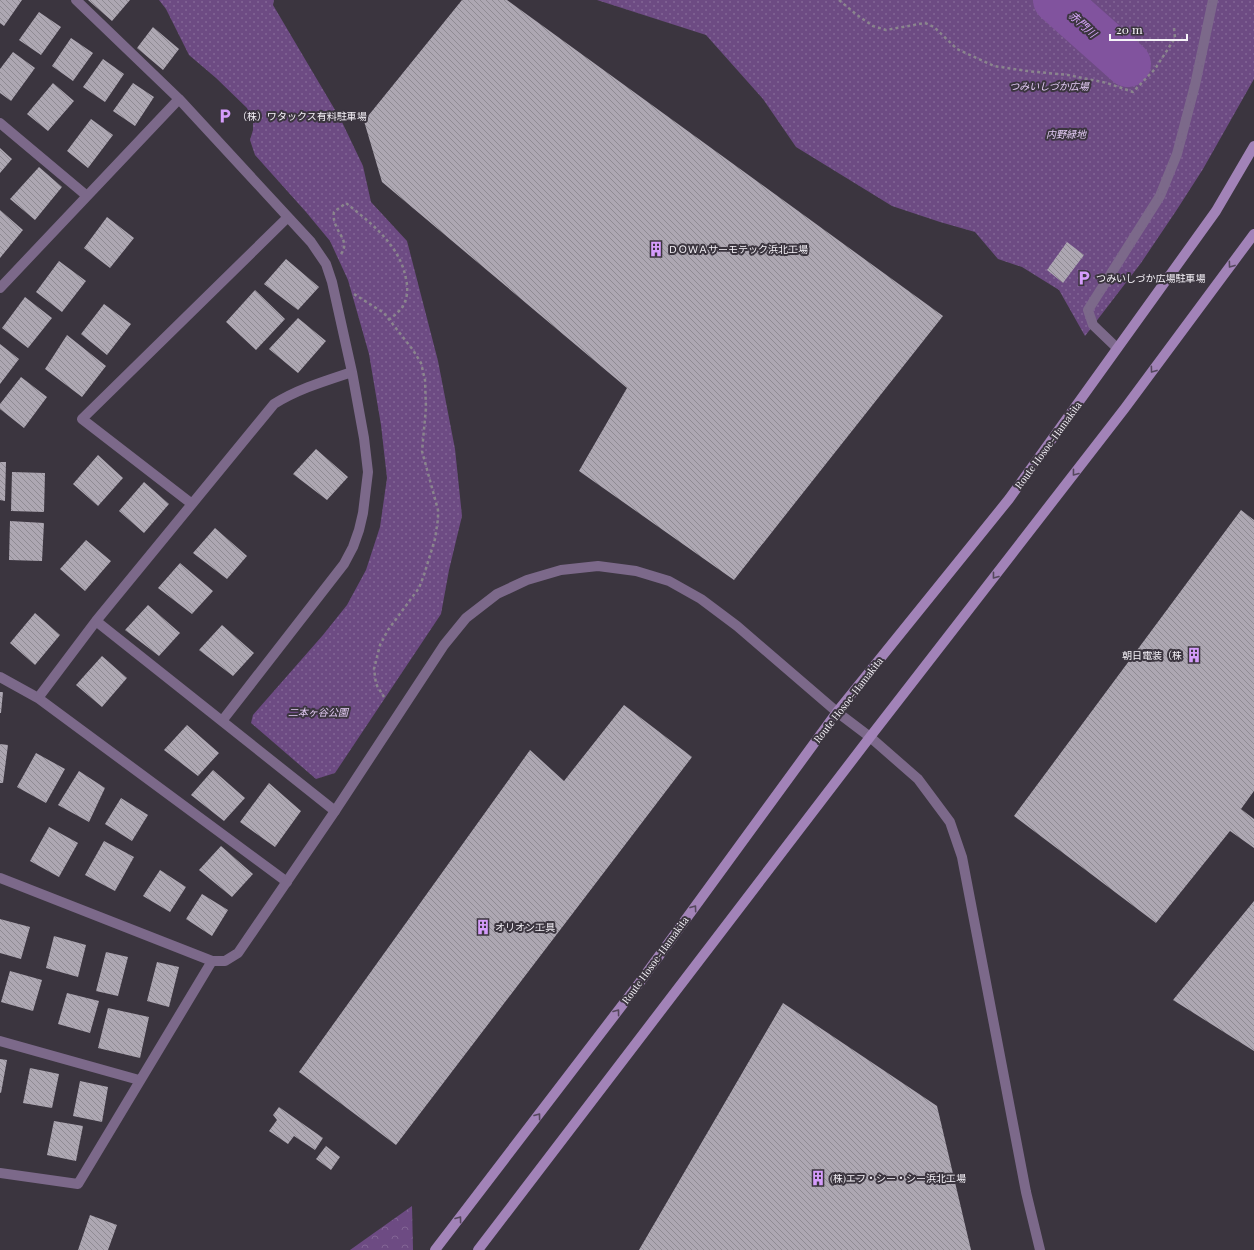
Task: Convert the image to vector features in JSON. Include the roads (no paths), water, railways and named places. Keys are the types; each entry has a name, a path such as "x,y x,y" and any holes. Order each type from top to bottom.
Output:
{"main road":[{"name":"Route Hosoe-Hamakita","path":"435,1250 640,982 837,712 1009,499 1216,211 1254,146"},
{"path":"478,1250 870,737 1125,408 1254,234"}],"street":[{"path":"76,0 179,99 311,242 326,264 332,282 352,372 364,438 368,472 363,513 353,547 344,564 222,721"},
{"path":"1117,348 1094,325 1088,310 1160,196 1177,154 1195,85 1213,0"},
{"path":"0,288 179,99"},
{"path":"0,123 87,196"},
{"path":"192,504 82,419 288,217"},
{"path":"38,698 96,621 274,404 307,387 352,372"},
{"path":"0,878 215,961 232,958 238,953 335,811 444,644 466,618 497,594 527,580 561,570 598,566 636,571 670,582 701,600 737,626 837,712 870,737 918,779 950,822 962,857 1026,1192 1040,1250"},
{"path":"96,621 335,811"},
{"path":"0,677 38,698 287,882"},
{"path":"0,1173 78,1184 139,1080 215,961"},
{"path":"0,1041 139,1080"}],"waterway":[{"name":"赤門川","path":"1056,0 1128,64"}],"place":[{"name":"（株）ワタックス有料駐車場","path":"225,116"},
{"name":"ＤＯＷＡサーモテック浜北工場","path":"656,249"},
{"name":"つみいしづか広場駐車場","path":"1084,278"},
{"name":"朝日電装（株","path":"1194,655"},
{"name":"オリオン工具","path":"483,927"},
{"name":"(株)エフ・シー・シー浜北工場","path":"818,1178"}],"park label":[{"name":"つみいしづか広場","path":"1049,86"},
{"name":"内野緑地","path":"1066,134"},
{"name":"二本ヶ谷公園","path":"318,712"}]}
